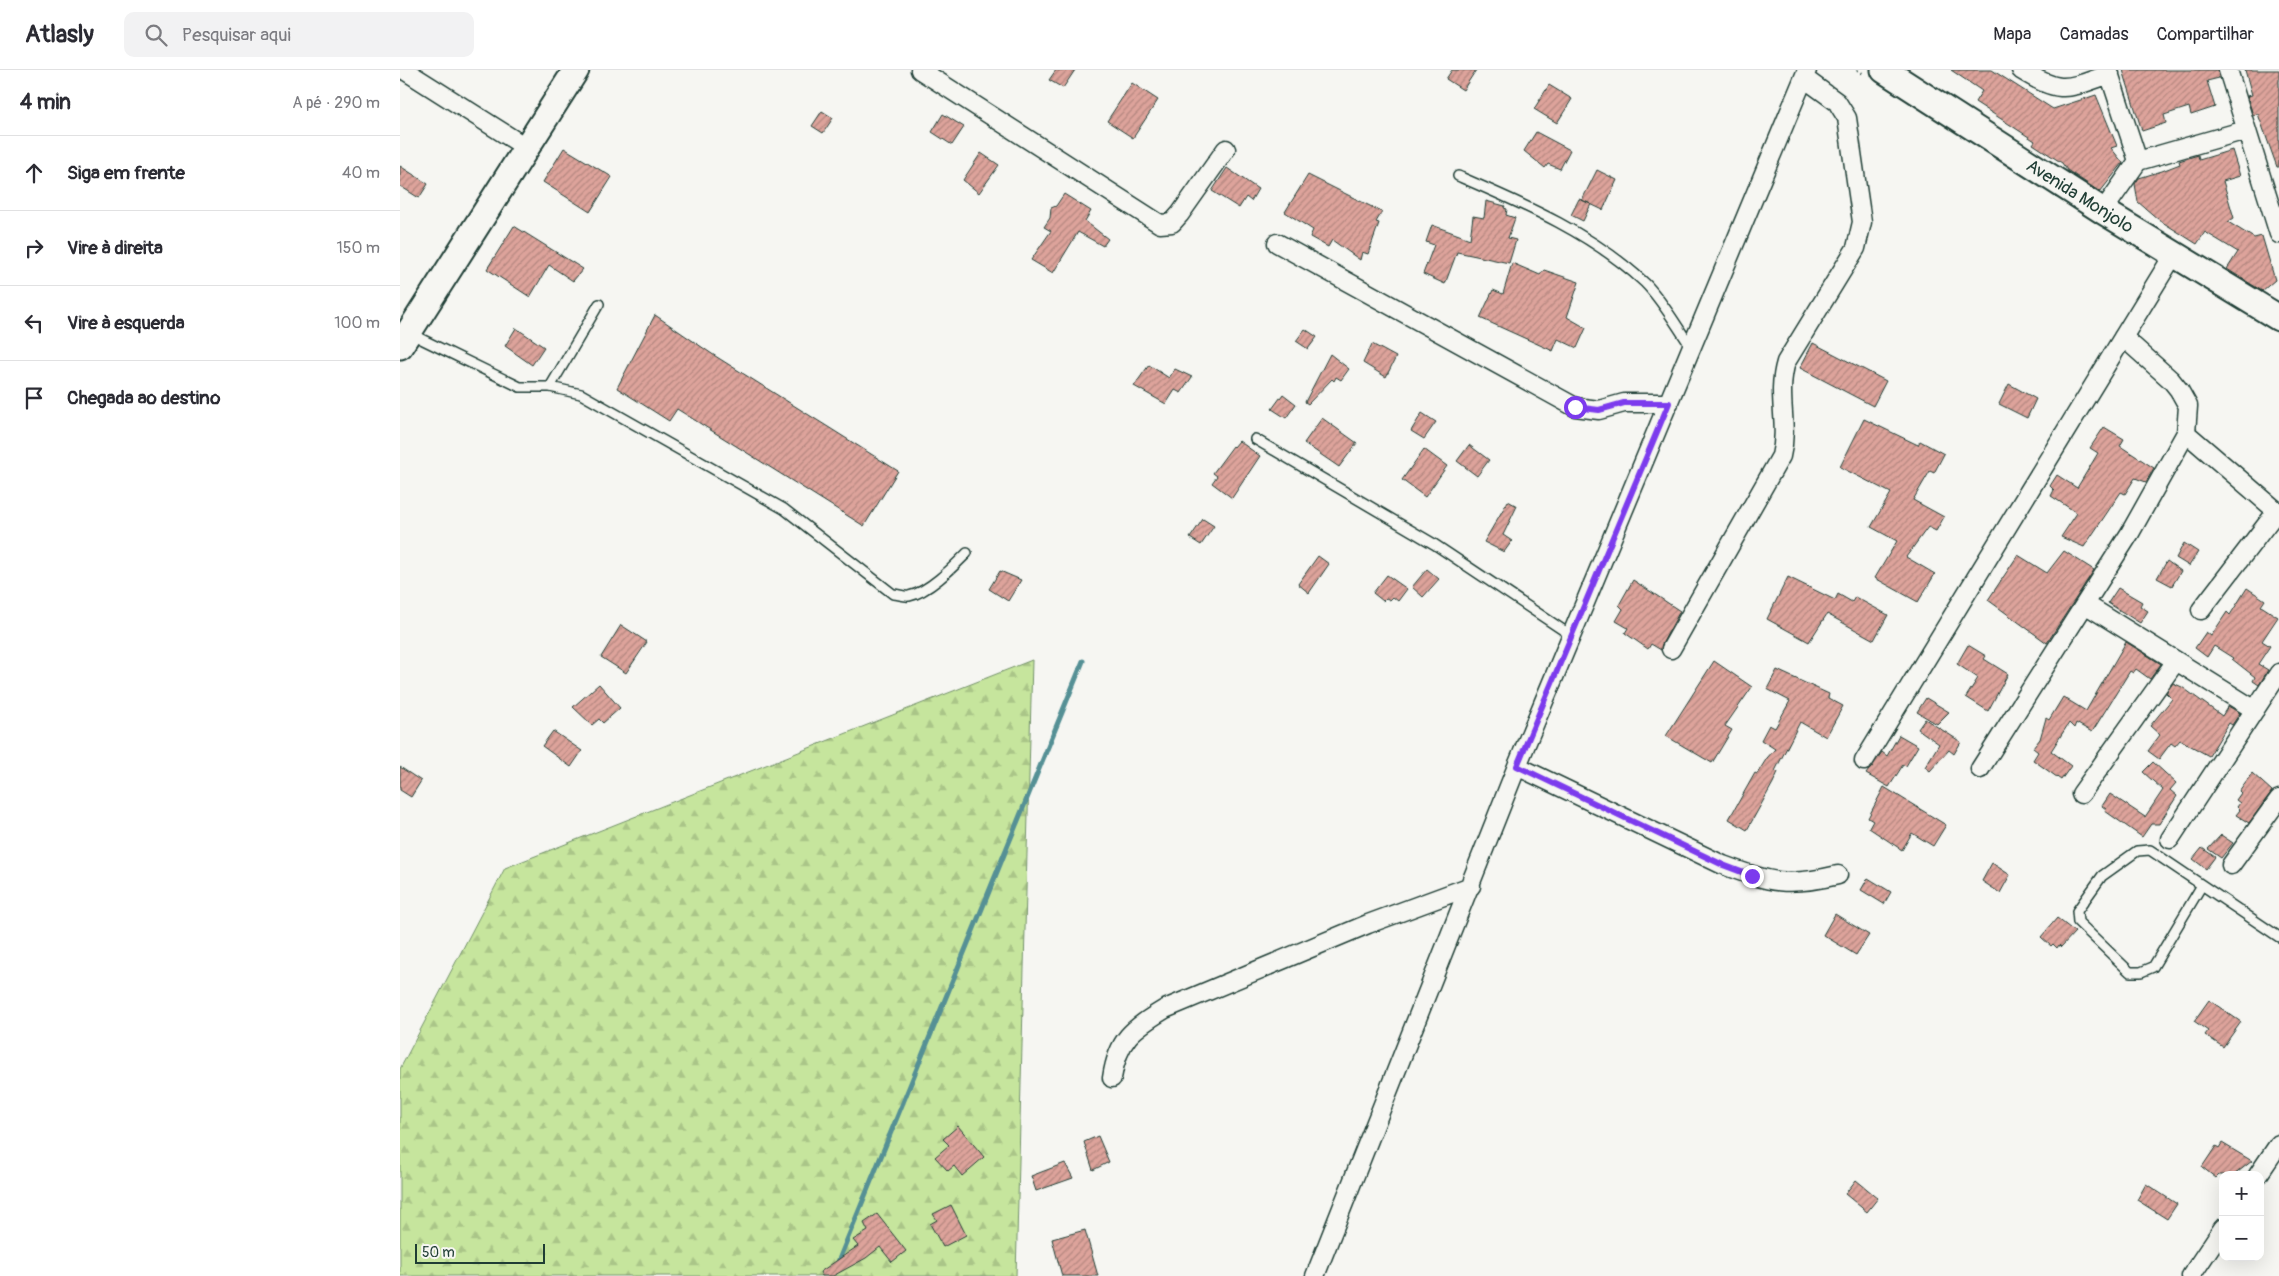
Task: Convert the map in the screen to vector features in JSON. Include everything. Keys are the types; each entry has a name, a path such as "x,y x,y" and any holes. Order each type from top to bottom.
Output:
{"street":[{"path":"404,70 527,148"},
{"path":"404,340 576,70"},
{"path":"920,70 1160,224 1172,223 1180,214 1226,149"},
{"name":"Avenida Monjolo","path":"1884,70 2103,211 2279,318"},
{"path":"2021,70 2047,86 2059,87 2073,87 2109,72 2138,161"},
{"path":"2228,70 2246,130 2274,202 2279,234"},
{"path":"1315,1276 1517,766 1805,74 1837,102 1847,118 1862,222 1856,248 1786,362 1781,382 1784,444 1781,456 1671,649"},
{"path":"2103,211 2138,161 2246,130"},
{"path":"1277,243 1575,407 1599,410 1624,403 1669,403"},
{"path":"1864,761 2174,254"},
{"path":"1980,769 2130,533 2186,433 2188,406 2179,390 2171,380 2123,337"},
{"path":"2186,433 2278,512 2201,610"},
{"path":"2086,604 2255,710"},
{"path":"2081,794 2176,661"},
{"path":"2170,839 2279,673"},
{"path":"1517,766 1723,865 1752,876 1782,883 1805,883 1838,875"},
{"path":"2231,865 2279,799"},
{"path":"1112,1078 1116,1056 1123,1042 1139,1025 1165,1009 1368,924 1471,886"},
{"path":"2261,1171 2279,1144"},
{"path":"2191,1276 2219,1234"}],"lane":[{"path":"1458,176 1535,209 1600,248 1645,284 1692,348"},
{"path":"550,387 599,304"},
{"path":"404,340 520,387 536,389 550,387 581,394 784,510 893,594 909,596 925,588 949,571 968,553"},
{"path":"1255,439 1434,544 1572,636"},
{"path":"2202,885 2153,967 2141,972 2130,972 2078,922 2077,911 2102,876 2137,851 2150,850 2202,885 2279,937"}],"green space":[{"path":"1032,660 1016,1276 400,1276 400,1069 505,868"}],"building":[{"path":"1056,70 1075,70 1063,88 1049,80"},
{"path":"1452,70 1476,70 1463,90 1446,79"},
{"path":"1951,70 1992,70 2053,109 2096,95 2117,146 2111,148 2123,163 2100,192 2033,144 2035,141 1975,102 1982,91"},
{"path":"2123,70 2218,70 2219,78 2207,81 2215,107 2191,115 2189,107 2164,115 2166,123 2142,131"},
{"path":"2245,70 2279,70 2279,167 2277,167 2258,114 2253,115 2247,96 2252,95"},
{"path":"1132,83 1158,100 1133,138 1107,121"},
{"path":"1549,85 1572,99 1557,123 1534,109"},
{"path":"822,111 833,118 823,133 812,126"},
{"path":"943,114 964,127 952,145 932,132"},
{"path":"1536,132 1570,150 1560,169 1548,164 1545,168 1524,151"},
{"path":"564,148 612,177 590,212 543,182"},
{"path":"2232,150 2240,176 2223,181 2234,218 2228,222 2254,238 2262,236 2275,280 2262,291 2227,269 2238,252 2205,232 2197,244 2159,220 2138,202 2135,184 2139,178 2180,164 2179,161 2198,155 2199,160"},
{"path":"981,153 999,165 979,193 963,180"},
{"path":"400,166 428,184 419,198 400,186"},
{"path":"1227,168 1258,189 1251,201 1246,197 1239,208 1212,191"},
{"path":"1597,170 1617,180 1603,210 1582,200"},
{"path":"1308,175 1382,212 1376,222 1379,223 1368,254 1362,252 1360,260 1332,240 1328,247 1310,237 1313,230 1285,212"},
{"path":"1064,194 1091,211 1085,221 1108,239 1103,246 1078,232 1053,273 1031,260 1051,231 1044,227 1050,218 1051,208 1056,206"},
{"path":"1579,199 1591,204 1583,221 1571,215"},
{"path":"1486,201 1505,206 1504,208 1507,209 1506,215 1515,218 1508,238 1516,240 1509,263 1457,252 1445,284 1423,274 1434,245 1426,242 1432,225 1470,239 1473,216 1484,218"},
{"path":"514,226 583,269 573,281 549,265 530,297 487,269"},
{"path":"1512,263 1540,275 1544,270 1579,282 1567,317 1586,328 1577,348 1558,339 1553,351 1480,318 1493,290 1503,294"},
{"path":"655,315 712,354 898,471 864,526 677,409 669,421 617,388"},
{"path":"516,328 544,347 532,365 505,346"},
{"path":"1305,329 1317,337 1308,349 1296,341"},
{"path":"1813,343 1886,381 1873,406 1800,368"},
{"path":"1372,344 1396,357 1386,377 1363,363"},
{"path":"1330,354 1349,369 1341,380 1336,377 1334,381 1332,379 1308,404 1305,402"},
{"path":"1149,365 1169,378 1175,369 1192,377 1181,393 1175,390 1166,404 1134,386"},
{"path":"2009,384 2036,399 2027,418 1999,404"},
{"path":"1283,394 1296,404 1286,418 1272,409"},
{"path":"1422,413 1436,422 1424,439 1411,431"},
{"path":"1322,418 1357,443 1339,467 1304,443"},
{"path":"1864,419 1918,445 1920,441 1944,454 1934,473 1930,471 1913,500 1944,517 1936,531 1928,527 1906,557 1935,574 1918,602 1875,578 1897,541 1871,527 1891,493 1840,467"},
{"path":"2104,427 2124,439 2120,446 2154,468 2146,482 2135,478 2125,494 2121,492 2084,547 2061,537 2077,513 2051,496 2054,490 2050,486 2057,475 2077,488 2098,453 2090,448"},
{"path":"1239,441 1260,456 1232,498 1212,483 1217,476 1213,473 1233,446"},
{"path":"1469,445 1489,460 1477,476 1457,461"},
{"path":"1424,449 1447,466 1425,497 1402,480"},
{"path":"1508,501 1517,506 1503,535 1512,541 1504,552 1484,542"},
{"path":"1203,519 1214,526 1201,545 1190,538"},
{"path":"2184,543 2198,552 2189,566 2176,558"},
{"path":"2064,551 2094,570 2047,643 1988,600 2018,555 2047,573"},
{"path":"1318,556 1329,564 1309,593 1298,584"},
{"path":"2167,561 2181,571 2172,586 2157,578"},
{"path":"1427,569 1439,579 1423,597 1412,587"},
{"path":"1000,571 1021,580 1008,601 989,589"},
{"path":"1387,575 1407,589 1398,601 1393,597 1390,600 1386,598 1383,601 1373,593"},
{"path":"1788,577 1835,600 1838,594 1852,602 1855,597 1888,615 1874,640 1827,614 1809,642 1767,619"},
{"path":"1633,580 1680,611 1662,644 1661,650 1651,644 1648,649 1625,633 1628,628 1616,621 1623,609 1619,605"},
{"path":"2118,588 2142,602 2140,606 2148,611 2140,623 2108,603"},
{"path":"2247,588 2265,600 2261,606 2278,617 2262,641 2270,646 2258,664 2268,670 2259,685 2253,681 2255,677 2233,658 2214,646 2207,657 2195,648 2206,632 2211,636 2227,612 2230,615"},
{"path":"621,625 647,642 626,673 601,657"},
{"path":"2126,642 2161,664 2150,679 2136,669 2133,673 2130,671 2092,732 2076,723 2074,728 2069,723 2051,751 2071,766 2061,780 2033,760 2038,752 2033,748 2040,739 2046,718 2049,720 2063,697 2086,711"},
{"path":"1968,645 1986,656 1984,659 2008,674 1988,711 1966,697 1978,678 1957,664"},
{"path":"1714,661 1752,687 1725,726 1732,730 1712,763 1666,736"},
{"path":"1777,670 1829,694 1828,698 1843,706 1826,737 1800,722 1775,771 1778,772 1773,783 1747,830 1729,819 1755,773 1757,774 1775,749 1761,740 1769,725 1775,728 1790,701 1767,689"},
{"path":"2173,683 2182,687 2222,716 2228,706 2240,713 2232,725 2229,723 2209,756 2180,740 2175,746 2171,743 2159,759 2148,751 2160,735 2150,726 2172,699 2166,693"},
{"path":"599,684 620,708 603,723 599,719 592,725 573,707"},
{"path":"1926,698 1949,712 1937,724 1917,712"},
{"path":"1925,719 1961,742 1954,754 1949,750 1930,771 1925,767 1939,744 1918,729"},
{"path":"553,731 582,751 571,767 542,746"},
{"path":"1899,735 1918,746 1906,766 1903,765 1889,787 1866,774 1882,752 1887,756"},
{"path":"2153,762 2176,783 2170,790 2177,796 2159,824 2151,824 2142,837 2105,811 2106,809 2102,806 2110,794 2145,817 2163,790 2143,772"},
{"path":"400,767 421,781 411,797 400,790"},
{"path":"2252,773 2272,791 2249,823 2236,815 2240,810 2237,807 2240,803 2236,800 2241,793 2239,791"},
{"path":"1884,787 1946,825 1933,846 1912,833 1902,850 1869,828 1873,821 1868,818"},
{"path":"2221,835 2233,843 2221,858 2208,849"},
{"path":"2202,848 2215,857 2206,869 2193,859"},
{"path":"1992,863 2010,875 2000,893 1982,881"},
{"path":"1868,878 1891,892 1884,904 1861,890"},
{"path":"1835,914 1869,935 1856,955 1823,935"},
{"path":"2057,918 2075,932 2061,947 2059,945 2057,948 2053,944 2051,946 2041,937"},
{"path":"2209,1000 2241,1022 2223,1047 2205,1035 2208,1031 2194,1021"},
{"path":"958,1126 984,1157 962,1176 954,1166 948,1171 935,1157 949,1145 943,1139"},
{"path":"1098,1136 1109,1162 1093,1170 1084,1142"},
{"path":"2222,1143 2252,1161 2239,1171 2219,1171 2219,1175 2216,1178 2202,1167 2216,1146 2219,1148"},
{"path":"1065,1163 1073,1178 1036,1191 1031,1176"},
{"path":"1856,1180 1878,1198 1867,1212 1845,1194"},
{"path":"2146,1184 2177,1204 2167,1219 2137,1200"},
{"path":"951,1205 966,1235 943,1247 930,1224 937,1220 933,1214"},
{"path":"877,1214 906,1251 892,1262 880,1247 866,1258 833,1276 822,1276 820,1272 858,1246 853,1240 868,1231 864,1223"},
{"path":"1085,1230 1098,1276 1062,1276 1052,1239"}],"waterway":[{"path":"838,1262 1083,661"}],"route":[{"path":"1575,407 1599,410 1624,403 1669,403 1517,766 1723,865 1752,876"}]}
